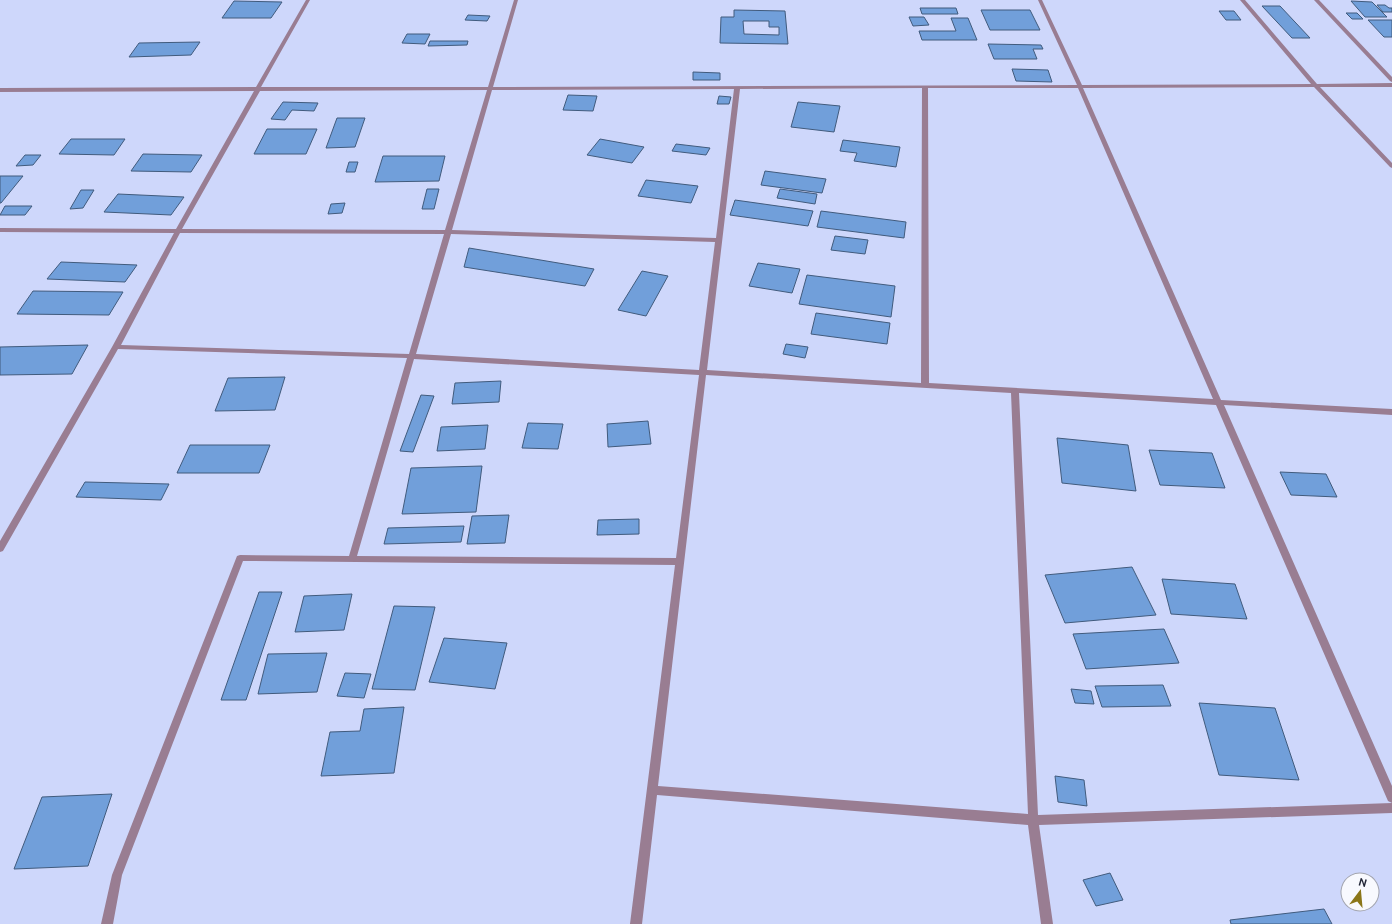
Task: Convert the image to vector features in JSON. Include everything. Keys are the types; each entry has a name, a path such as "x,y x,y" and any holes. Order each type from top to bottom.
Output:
{"street":[{"path":"0,549 116,347 178,231 308,0"},
{"path":"352,559 516,0"},
{"path":"1040,0 1080,86 1392,798"},
{"path":"1242,0 1314,86 1392,166"},
{"path":"1316,0 1392,80"},
{"path":"0,90 1392,85"},
{"path":"925,87 925,384"},
{"path":"636,924 737,88"},
{"path":"0,230 448,232 719,240"},
{"path":"116,347 411,356 925,384 1392,412"},
{"path":"1015,390 1033,820 1048,924"},
{"path":"107,924 117,875 240,558 680,562"},
{"path":"652,790 1033,820 1392,808"}],"building":[{"path":"234,1 282,2 271,18 222,18"},
{"path":"1351,1 1372,2 1387,17 1365,17"},
{"path":"1377,5 1385,5 1392,8 1392,12 1383,12"},
{"path":"1262,6 1280,6 1310,38 1292,38"},
{"path":"920,8 956,8 958,14 922,14"},
{"path":"734,10 785,11 788,44 720,43 721,17 734,17","holes":["743,21 769,21 769,27 779,27 779,35 744,34"]},
{"path":"981,10 1030,10 1040,30 990,30"},
{"path":"1219,11 1234,11 1241,20 1226,20"},
{"path":"1346,13 1357,13 1363,19 1352,19"},
{"path":"468,15 490,16 487,21 465,20"},
{"path":"909,17 924,17 929,25 913,26"},
{"path":"951,18 968,18 977,40 922,40 919,31 956,31"},
{"path":"1368,20 1392,20 1392,37 1384,37"},
{"path":"407,34 430,34 425,44 402,43"},
{"path":"430,41 468,41 467,45 428,46"},
{"path":"200,42 191,55 129,57 139,43"},
{"path":"988,44 1041,45 1043,49 1033,49 1037,59 994,59"},
{"path":"1012,69 1048,70 1052,82 1016,81"},
{"path":"693,72 720,73 720,80 693,80"},
{"path":"568,95 597,96 593,111 563,110"},
{"path":"719,96 731,97 729,104 717,104"},
{"path":"283,102 318,103 314,111 292,110 285,120 271,119"},
{"path":"798,102 840,106 834,132 791,127"},
{"path":"337,118 365,118 355,147 326,148"},
{"path":"267,129 317,129 306,154 254,154"},
{"path":"71,139 125,139 114,155 59,154"},
{"path":"600,139 644,147 632,163 587,155"},
{"path":"843,140 900,147 896,167 854,161 857,153 840,151"},
{"path":"676,144 710,148 706,155 672,151"},
{"path":"143,154 202,155 191,172 131,171"},
{"path":"25,155 41,155 33,165 16,166"},
{"path":"383,156 445,156 439,181 375,182"},
{"path":"349,162 358,162 355,172 346,172"},
{"path":"765,171 826,179 822,193 761,185"},
{"path":"0,176 23,176 1,203 0,203"},
{"path":"646,180 698,186 691,203 638,196"},
{"path":"427,189 439,189 434,209 422,209"},
{"path":"780,189 817,194 815,204 777,198"},
{"path":"81,190 94,190 83,208 70,209"},
{"path":"118,194 184,197 171,215 104,212"},
{"path":"735,200 813,211 808,226 730,215"},
{"path":"345,203 342,213 328,214 331,204"},
{"path":"5,206 32,206 25,215 0,215"},
{"path":"821,211 906,222 904,238 817,227"},
{"path":"835,236 868,240 865,254 831,250"},
{"path":"469,248 594,269 585,286 464,267"},
{"path":"61,262 137,265 125,282 47,279"},
{"path":"758,263 800,269 792,293 749,286"},
{"path":"642,271 668,276 646,316 618,310"},
{"path":"807,275 895,286 891,317 799,304"},
{"path":"33,291 123,292 109,315 17,314"},
{"path":"816,313 890,323 887,344 811,334"},
{"path":"786,344 808,347 805,358 783,354"},
{"path":"88,345 72,374 0,375 0,347"},
{"path":"285,377 275,410 215,411 228,378"},
{"path":"501,381 499,402 452,404 455,383"},
{"path":"421,395 434,396 413,452 400,451"},
{"path":"648,421 651,444 608,447 607,424"},
{"path":"528,423 563,424 558,449 522,448"},
{"path":"488,425 485,449 437,451 441,427"},
{"path":"1057,438 1128,445 1136,491 1062,483"},
{"path":"190,445 270,445 259,473 177,473"},
{"path":"1149,450 1212,453 1225,488 1160,485"},
{"path":"482,466 476,512 402,514 411,468"},
{"path":"1280,472 1326,474 1337,497 1291,495"},
{"path":"85,482 169,484 161,500 76,497"},
{"path":"509,515 505,543 467,544 472,516"},
{"path":"639,519 639,534 597,535 598,520"},
{"path":"464,526 461,542 384,544 388,528"},
{"path":"1132,567 1156,615 1065,623 1045,575"},
{"path":"1162,579 1235,584 1247,619 1171,614"},
{"path":"259,592 282,592 246,700 221,700"},
{"path":"352,594 344,630 295,632 304,596"},
{"path":"394,606 435,607 415,690 372,689"},
{"path":"1164,629 1179,663 1086,669 1073,634"},
{"path":"444,638 507,643 495,689 429,682"},
{"path":"327,653 317,692 258,694 268,654"},
{"path":"345,673 371,674 364,698 337,696"},
{"path":"1163,685 1171,706 1102,707 1095,686"},
{"path":"1071,689 1091,691 1094,704 1075,703"},
{"path":"1199,703 1275,708 1299,780 1219,775"},
{"path":"404,707 394,773 321,776 330,732 360,731 364,709"},
{"path":"1055,776 1084,780 1087,806 1058,802"},
{"path":"112,794 88,866 14,869 42,797"},
{"path":"1110,873 1123,900 1096,906 1083,880"},
{"path":"1324,909 1332,924 1231,924 1230,920"}]}
